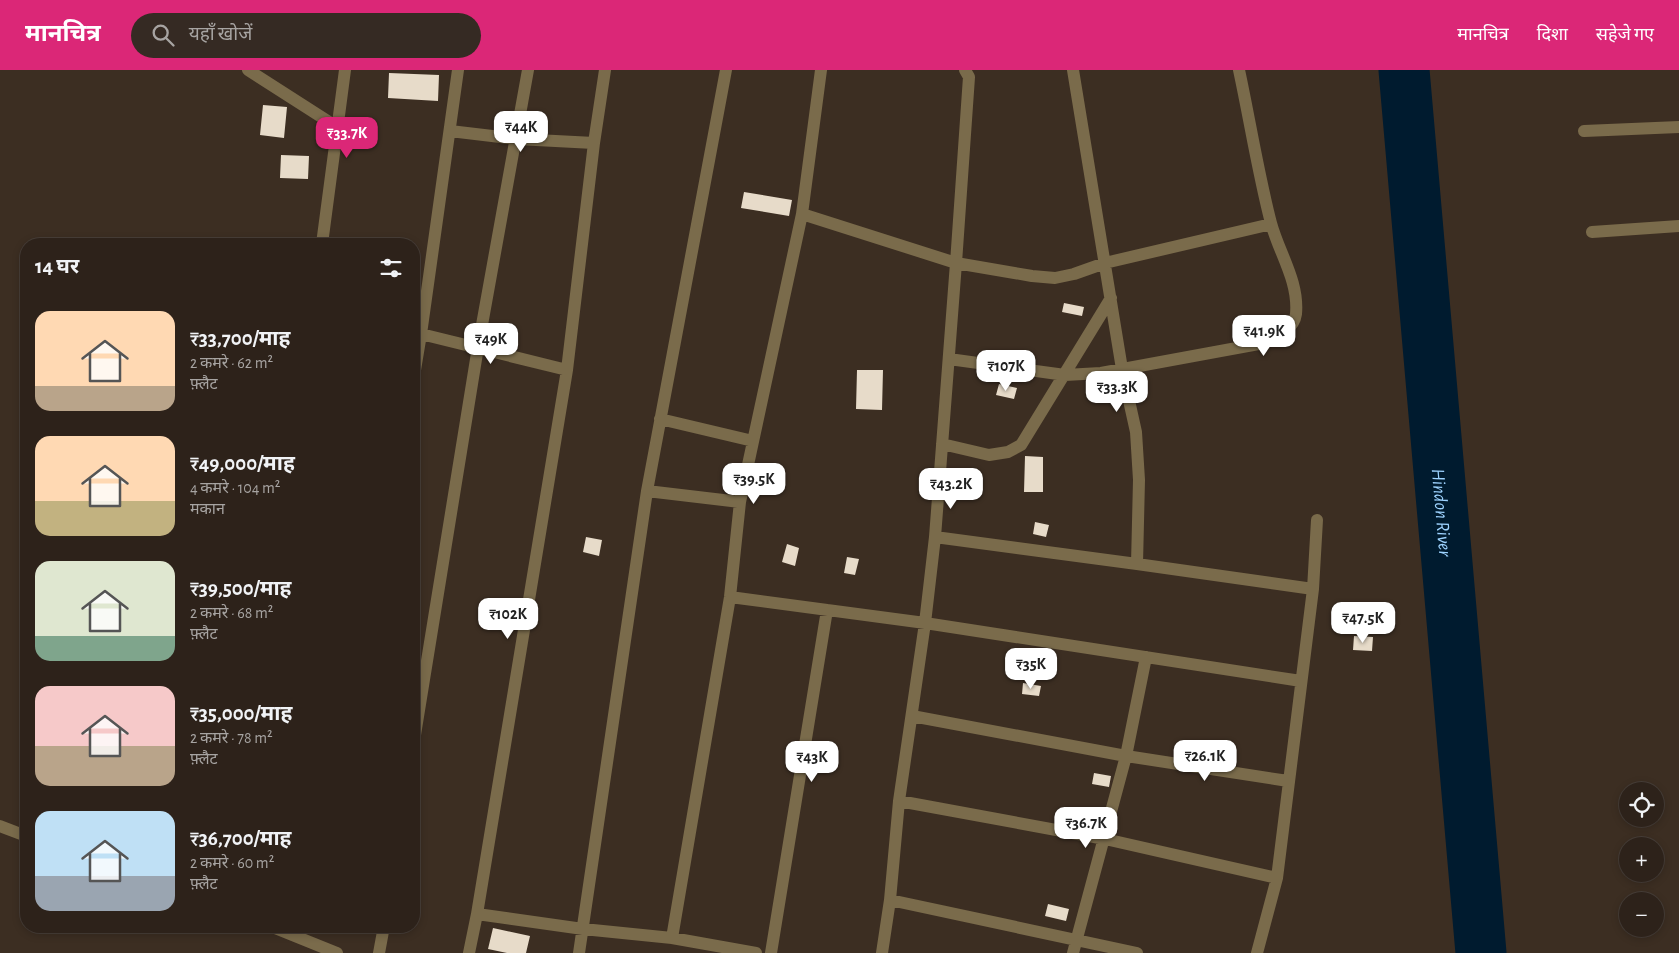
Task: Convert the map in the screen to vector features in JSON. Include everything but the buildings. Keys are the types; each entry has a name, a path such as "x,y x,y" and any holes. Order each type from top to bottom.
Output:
{"street":[{"path":"248,70 337,127"},
{"path":"323,238 345,70"},
{"path":"420,340 458,70"},
{"path":"420,667 528,70"},
{"path":"469,953 567,370 594,142 605,70"},
{"path":"579,953 647,490 726,70"},
{"path":"672,938 730,597 740,502 802,214 820,70"},
{"path":"882,953 890,900 899,800 925,623 935,537 969,78 965,70"},
{"path":"1073,70 1122,369 1136,432 1139,480 1137,564"},
{"path":"949,359 1065,375 1101,373 1264,343 1286,332 1296,316 1295,294 1288,267 1271,224 1239,70"},
{"path":"1584,131 1679,127"},
{"path":"450,131 516,139 594,142"},
{"path":"802,214 956,263 1054,278 1074,274 1105,263 1271,224"},
{"path":"1592,232 1679,226"},
{"path":"942,444 990,455 1008,452 1021,444 1111,298"},
{"path":"421,334 567,370"},
{"path":"660,419 754,441"},
{"path":"647,490 740,502"},
{"path":"1257,953 1277,878 1313,589 1317,520"},
{"path":"935,537 1313,589"},
{"path":"730,597 925,623 1302,681"},
{"path":"771,953 827,610"},
{"path":"1075,947 1126,756 1146,656"},
{"path":"912,716 1126,756 1288,781"},
{"path":"899,800 1105,839 1277,878"},
{"path":"0,826 20,834"},
{"path":"890,900 1075,947 1137,953"},
{"path":"477,914 583,930 672,938 756,953"},
{"path":"287,933 332,952"},
{"path":"379,953 383,933"}],"waterway":[{"name":"Hindon River","path":"1404,70 1481,953"}]}
